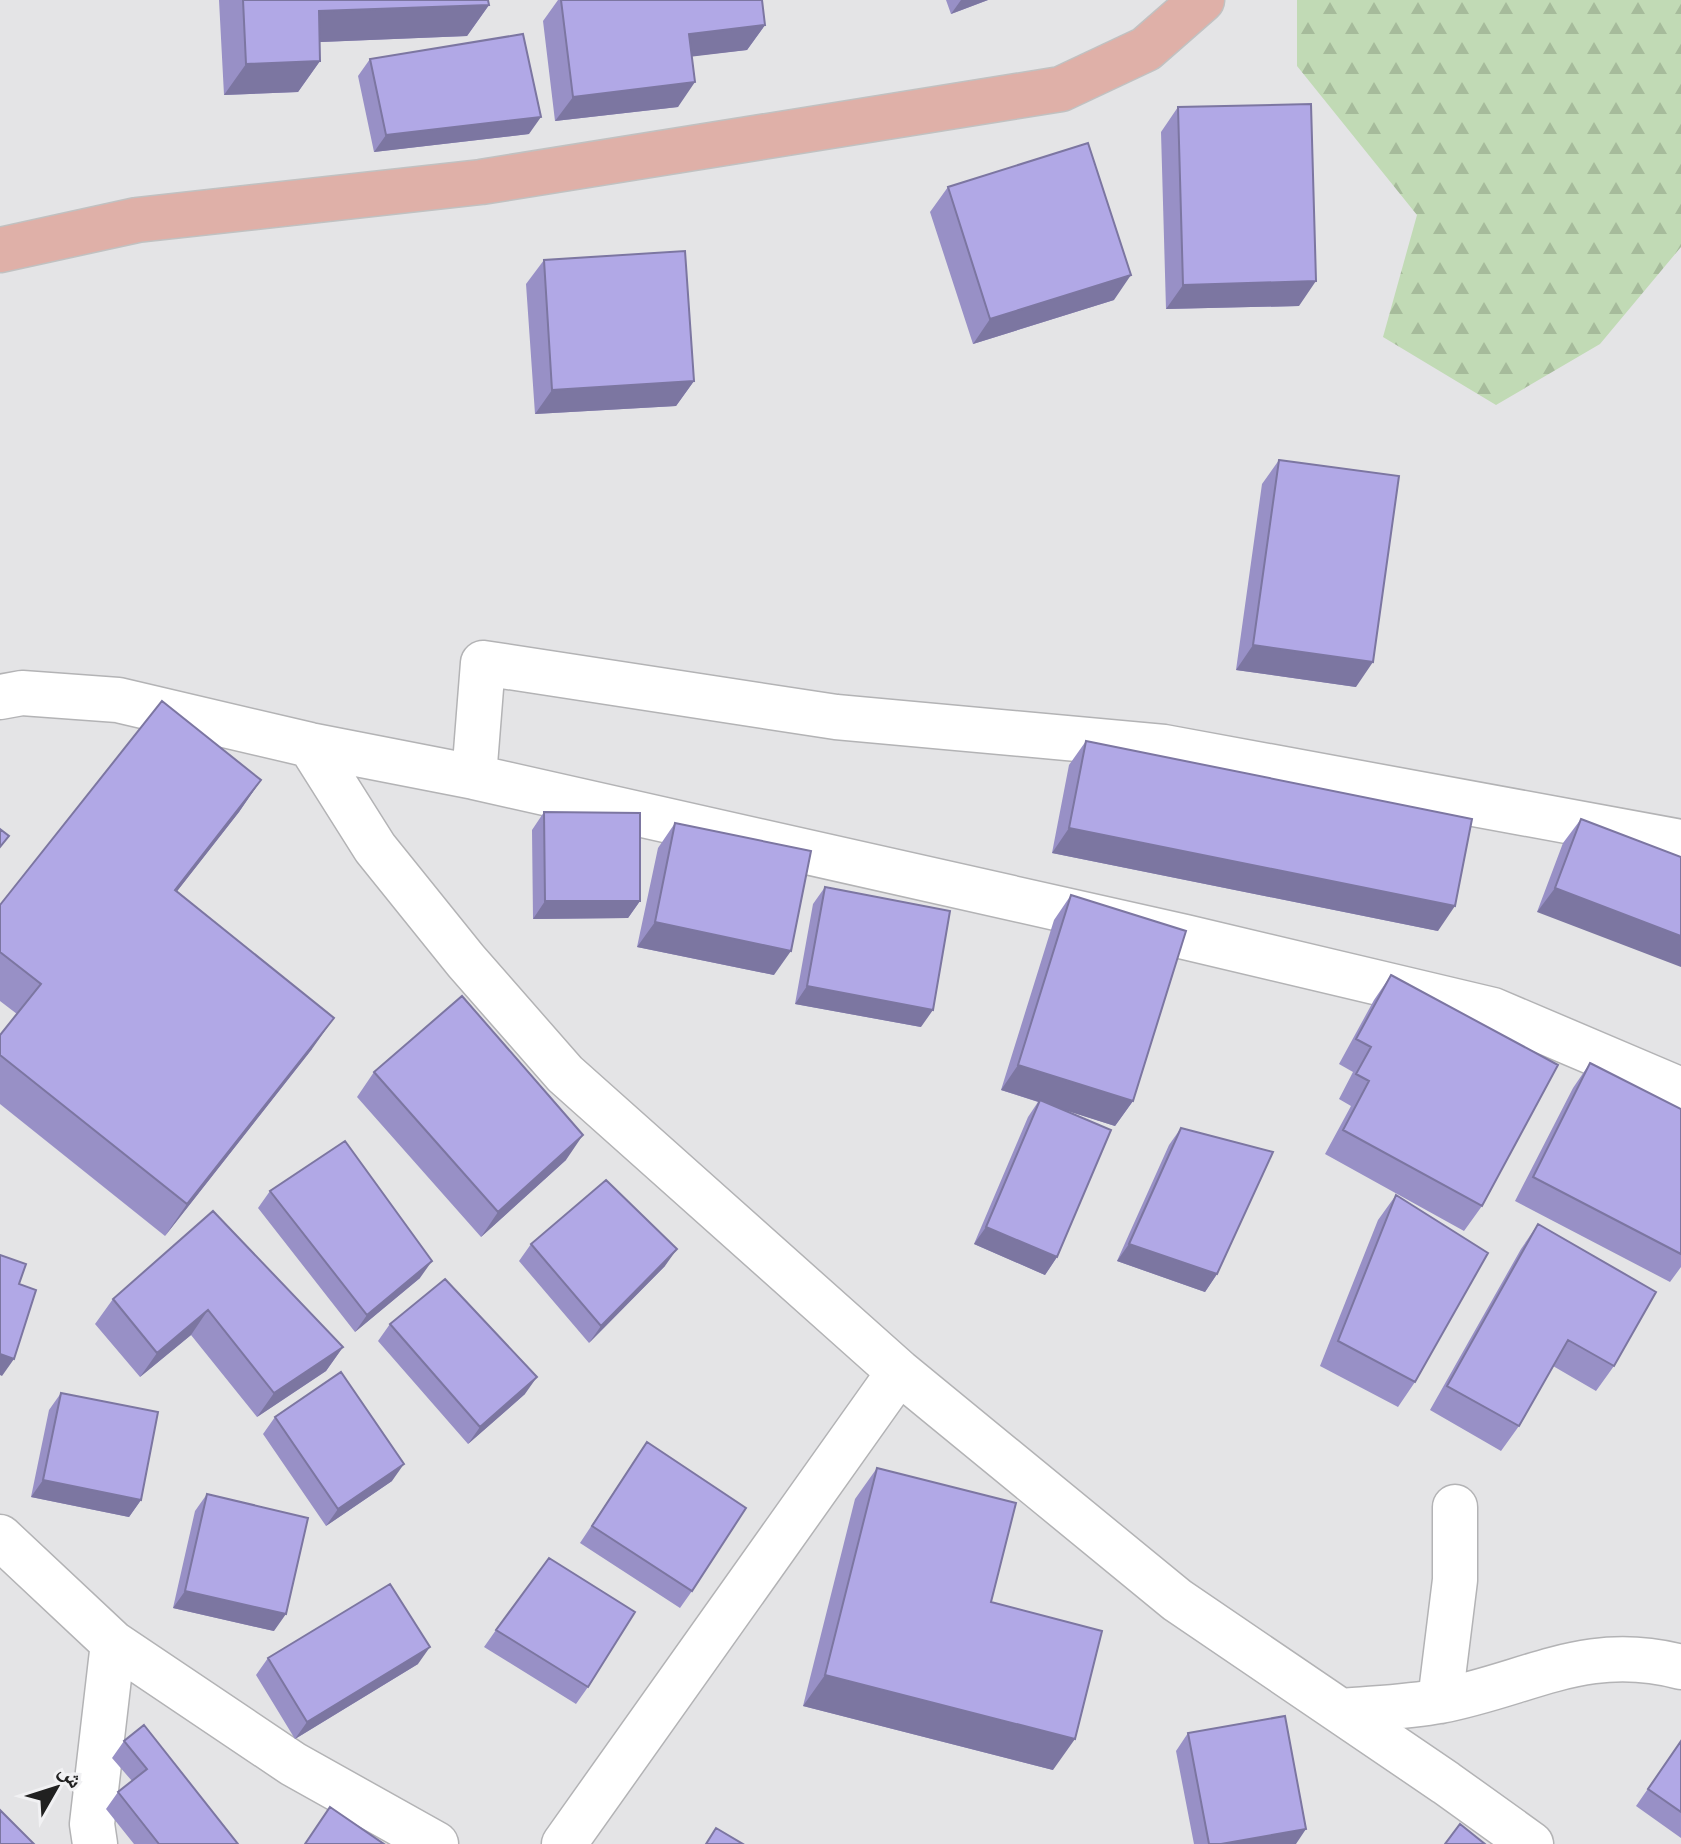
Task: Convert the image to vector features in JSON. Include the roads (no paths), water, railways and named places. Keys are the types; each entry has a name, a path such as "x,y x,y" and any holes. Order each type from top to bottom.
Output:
{"main road":[{"path":"0,250 137,220 481,182 1061,89 1146,49 1202,0"}],"street":[{"path":"474,777 483,663 836,717 1164,747 1681,842"},
{"path":"0,697 22,693 118,700 310,745 474,777 973,888 1493,1010 1681,1090"},
{"path":"310,745 375,848 466,961 565,1074 899,1372 1177,1600 1531,1844"},
{"path":"564,1844 899,1372"},
{"path":"1440,1701 1455,1580 1455,1507"},
{"path":"0,1537 113,1643 293,1764 436,1844"},
{"path":"95,1844 92,1824 113,1643"},
{"path":"1342,1711 1440,1701 1567,1664 1604,1659 1659,1661 1681,1667"}]}
